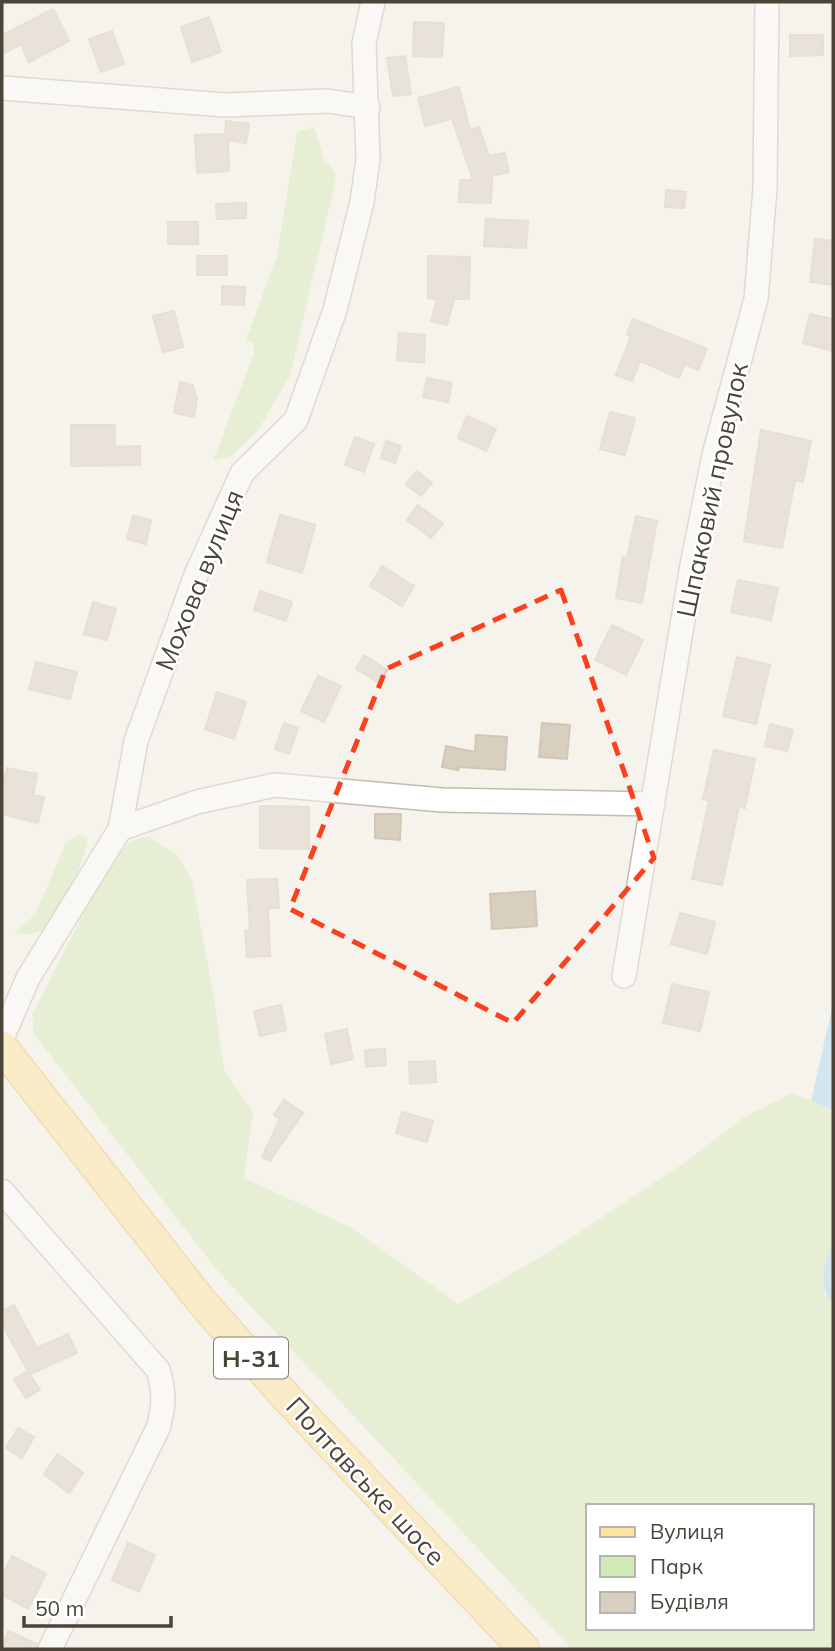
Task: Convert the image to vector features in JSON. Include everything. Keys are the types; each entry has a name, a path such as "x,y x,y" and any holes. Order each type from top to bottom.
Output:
{"main road":[{"name":"Полтавське шосе","path":"2,1046 202,1302 287,1398 524,1649"}],"street":[{"name":"Мохова вулиця","path":"2,1038 28,978 120,829 136,741 196,575 242,472 296,420 335,310 363,191 368,159 364,43 373,2"},
{"name":"Шпаковий провулок","path":"624,976 692,565 714,456 756,299 765,188 767,2"},
{"path":"2,88 225,105 328,101 368,107"},
{"path":"120,829 197,802 275,785 442,800 653,804"},
{"path":"2,1191 158,1370 164,1389 158,1428 50,1649"}],"highlighted area":[{"path":"561,590 654,858 513,1023 290,909 386,669"}],"green space":[{"path":"314,127 324,159 334,171 336,179 290,376 257,432 231,456 213,461 254,353 254,344 246,340 277,256 297,132"},
{"path":"79,835 88,838 86,848 64,903 49,925 41,931 14,933 35,915 66,843"},
{"path":"149,836 178,856 192,881 214,997 224,1070 253,1112 244,1178 350,1227 458,1304 548,1253 687,1161 744,1117 792,1093 833,1110 833,1240 824,1292 833,1303 833,1649 572,1649 216,1269 34,1034 32,1015 104,873 123,849 135,840"}],"water":[{"path":"833,1004 833,1110 811,1101"},
{"path":"833,1240 833,1303 827,1295 823,1280"}],"building":[{"path":"53,9 69,41 29,62 21,44 2,54 2,35"},
{"path":"209,17 221,52 192,62 181,27"},
{"path":"414,22 444,23 442,57 413,56"},
{"path":"112,31 124,64 101,72 89,39"},
{"path":"790,35 823,35 823,55 790,56"},
{"path":"405,56 411,94 393,96 387,58"},
{"path":"459,87 470,130 479,127 489,156 505,153 509,172 492,176 491,203 459,202 460,180 473,180 452,119 425,126 418,98"},
{"path":"226,121 249,124 246,143 228,140 229,171 197,173 195,135 225,134"},
{"path":"666,190 686,192 684,208 665,207"},
{"path":"246,203 246,218 217,219 216,204"},
{"path":"486,219 528,221 526,248 484,246"},
{"path":"168,222 198,222 198,244 168,244"},
{"path":"815,239 833,241 833,285 810,282"},
{"path":"197,256 227,256 227,275 197,275"},
{"path":"428,256 470,257 469,299 454,299 447,325 431,321 437,299 428,298"},
{"path":"222,286 245,287 244,305 222,304"},
{"path":"174,311 183,347 163,352 153,316"},
{"path":"810,314 833,319 833,351 803,343"},
{"path":"633,319 707,349 698,370 685,364 679,378 640,361 632,381 616,375 631,336 627,334"},
{"path":"399,333 425,335 424,363 397,360"},
{"path":"427,378 452,383 448,402 423,397"},
{"path":"180,382 193,385 197,399 194,417 174,413"},
{"path":"610,412 635,418 625,455 600,449"},
{"path":"467,416 496,429 486,451 458,438"},
{"path":"71,425 115,425 115,447 140,446 140,465 71,466"},
{"path":"761,430 811,441 803,482 795,480 782,548 744,541"},
{"path":"355,437 374,444 364,472 345,465"},
{"path":"386,441 401,446 395,463 381,458"},
{"path":"417,471 432,483 421,496 406,484"},
{"path":"418,505 443,524 431,538 407,520"},
{"path":"280,515 315,525 302,573 267,562"},
{"path":"133,516 151,520 146,544 127,539"},
{"path":"636,516 657,521 642,603 616,598 623,557 627,558"},
{"path":"382,566 414,586 402,606 370,586"},
{"path":"738,580 778,588 771,620 731,612"},
{"path":"260,591 292,602 286,621 254,610"},
{"path":"93,602 116,609 107,640 84,634"},
{"path":"612,625 643,640 626,675 595,660"},
{"path":"364,655 387,670 379,683 356,669"},
{"path":"737,657 770,665 756,724 723,716"},
{"path":"36,662 77,672 70,699 29,689"},
{"path":"318,676 341,686 324,722 301,711"},
{"path":"217,692 246,702 234,739 205,729"},
{"path":"284,723 298,728 289,754 275,749"},
{"path":"542,723 570,725 567,759 539,757"},
{"path":"770,724 793,730 787,751 765,746"},
{"path":"476,735 507,737 505,770 459,767 458,770 442,767 446,746 475,752"},
{"path":"714,750 755,759 745,808 739,807 722,885 692,879 709,801 703,799"},
{"path":"7,768 37,774 33,795 44,797 38,823 2,814 2,787"},
{"path":"260,806 309,807 309,849 260,848"},
{"path":"375,814 401,814 400,840 375,838"},
{"path":"277,879 279,908 268,908 270,956 247,957 245,931 250,931 247,880"},
{"path":"535,891 537,926 492,929 490,894"},
{"path":"680,913 715,922 707,954 671,944"},
{"path":"672,984 709,992 700,1031 663,1023"},
{"path":"281,1005 286,1030 260,1036 254,1011"},
{"path":"347,1029 353,1059 331,1064 325,1034"},
{"path":"385,1049 386,1065 366,1067 365,1050"},
{"path":"435,1061 436,1082 410,1084 409,1062"},
{"path":"284,1100 303,1113 270,1161 262,1157 280,1119 274,1115"},
{"path":"402,1112 433,1121 427,1142 396,1133"},
{"path":"14,1305 37,1348 68,1334 77,1353 30,1374 40,1390 26,1398 14,1379 28,1371 2,1324 2,1311"},
{"path":"18,1428 34,1437 22,1458 6,1448"},
{"path":"58,1454 83,1473 69,1493 44,1474"},
{"path":"128,1543 155,1555 139,1592 112,1580"},
{"path":"12,1556 46,1574 28,1609 2,1595 2,1576"},
{"path":"8,1631 37,1644 36,1649 2,1649"}]}
